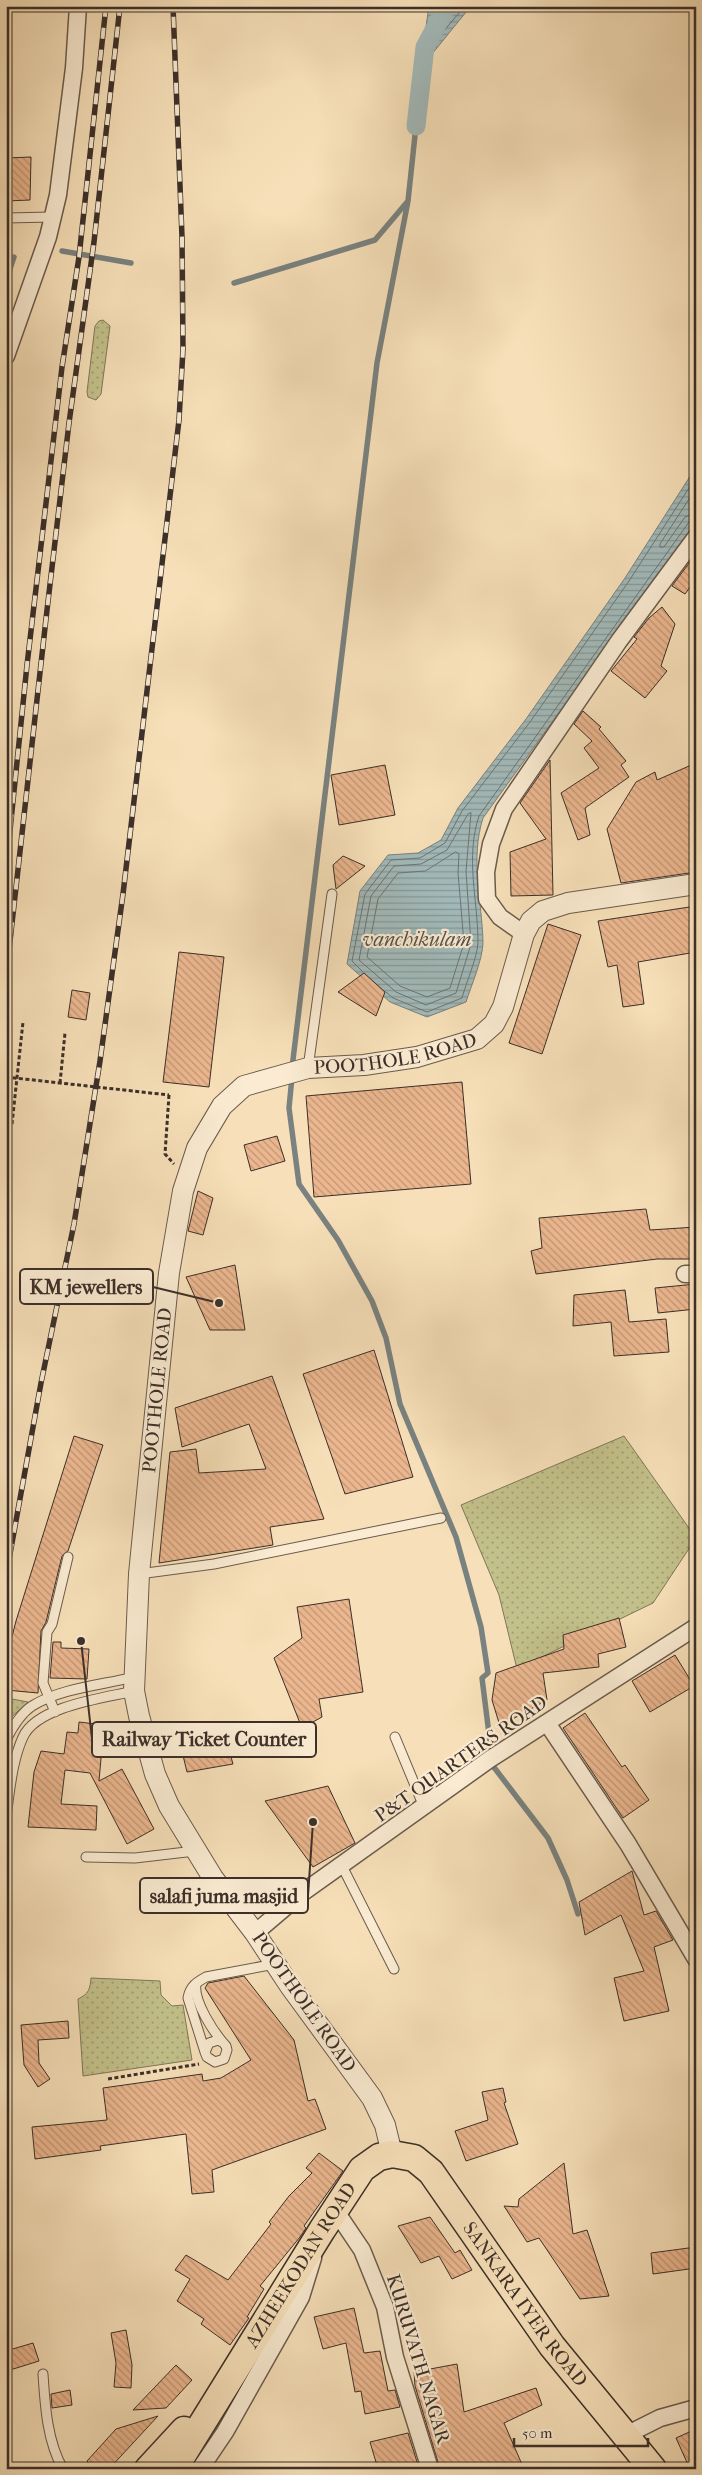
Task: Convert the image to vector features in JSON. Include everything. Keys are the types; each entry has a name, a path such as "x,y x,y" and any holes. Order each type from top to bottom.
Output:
{"main road":[{"name":"AZHEEKODAN ROAD","path":"174,2469 328,2220 362,2169 379,2157 392,2154"},
{"name":"SANKARA IYER ROAD","path":"392,2154 414,2158 431,2172 552,2346 653,2469"},
{"name":"AZHEEKODAN ROAD","path":"148,2469 223,2390"}],"street":[{"path":"6,356 58,195 74,68 78,6"},
{"path":"524,934 500,917 487,899 486,872 491,844 504,809 619,641 696,537"},
{"name":"POOTHOLE ROAD","path":"392,2154 385,2125 372,2098 275,1964 255,1933 213,1878 169,1806 155,1774 134,1684 139,1574 169,1273 183,1191 197,1148 222,1106 244,1086 298,1071 364,1065 417,1057 477,1039 494,1024 503,1007 524,934 531,921 543,911 553,906 696,884"},
{"name":"P&T QUARTERS ROAD","path":"255,1933 302,1894 493,1757 696,1627"},
{"path":"548,1723 628,1844 696,1959"},
{"path":"200,2469 224,2432 301,2298 328,2220"},
{"name":"KURUVATH NAGAR","path":"328,2220 362,2250 385,2307 395,2357 430,2469"},
{"path":"626,2434 660,2418 696,2408"}],"lane":[{"path":"6,218 52,217"},
{"path":"298,1071 332,894"},
{"path":"139,1574 214,1564 441,1518"},
{"path":"55,1712 43,1683 47,1632 52,1624 68,1557"},
{"path":"6,1740 14,1724 32,1706 62,1694 134,1684"},
{"path":"6,1816 16,1755 24,1734 40,1717 134,1684"},
{"path":"395,1737 424,1807"},
{"path":"86,1857 135,1858 196,1851"},
{"path":"342,1866 394,1969"},
{"path":"197,1982 194,1993 197,2001 227,2050 224,2059 215,2062 208,2056 188,1998 190,1990 197,1982 206,1977 275,1964"},
{"path":"208,2056 209,2043 213,2041 222,2042"},
{"path":"43,2374 45,2409 51,2435 63,2469"}],"path":[{"path":"12,1124 23,1022"},
{"path":"60,1083 65,1033"},
{"path":"6,1076 169,1095 165,1154"},
{"path":"108,2079 198,2064 208,2056"}],"shaded area":[{"path":"103,320 110,326 101,394 96,400 88,397 87,392 95,326 99,321"},
{"path":"624,1436 696,1538 653,1603 517,1669 499,1595 461,1505"},
{"path":"6,1692 12,1699 28,1702 6,1722"},
{"path":"91,1978 160,1981 161,1995 172,2006 183,2005 192,2060 83,2076 78,1999 88,1991"}],"water":[{"path":"429,6 471,6 432,54 422,55"},
{"name":"vanchikulam","path":"696,467 696,522 483,818 479,833 477,864 483,942 479,964 466,1002 427,1017 390,1002 347,964 360,891 388,855 418,853 441,840 458,808 526,719 625,578"}],"building":[{"path":"31,157 30,200 6,201 6,158"},
{"path":"696,554 696,579 685,594 672,586"},
{"path":"662,607 675,624 661,666 667,671 645,698 611,671 637,639 634,637 649,618"},
{"path":"583,711 601,727 599,729 626,761 621,765 629,777 585,808 590,835 578,840 561,793 599,768 584,748 592,741 574,724"},
{"path":"550,760 553,895 511,896 510,852 546,839 520,803"},
{"path":"696,763 696,872 621,883 607,829 636,782 655,772 657,780"},
{"path":"385,765 395,815 339,825 331,775"},
{"path":"343,856 365,866 336,889 333,865"},
{"path":"696,906 696,952 638,962 644,1004 623,1007 617,965 608,967 598,921"},
{"path":"548,924 581,935 542,1054 509,1043"},
{"path":"179,952 224,957 209,1087 163,1082"},
{"path":"364,973 385,992 376,1016 338,992"},
{"path":"72,990 90,993 86,1020 68,1017"},
{"path":"462,1082 471,1184 314,1197 306,1096"},
{"path":"277,1136 285,1161 251,1171 244,1145"},
{"path":"198,1191 213,1198 203,1235 188,1231"},
{"path":"646,1209 650,1230 696,1227 696,1259 657,1259 536,1274 531,1251 542,1248 539,1218"},
{"path":"235,1265 245,1330 210,1330 186,1277"},
{"path":"696,1284 696,1309 658,1313 655,1288"},
{"path":"625,1290 629,1322 666,1319 669,1352 614,1356 611,1322 573,1326 574,1295"},
{"path":"374,1350 413,1477 345,1494 303,1374"},
{"path":"272,1376 324,1519 270,1527 273,1545 159,1563 170,1452 196,1449 199,1473 266,1469 249,1424 182,1447 175,1408"},
{"path":"74,1436 103,1445 68,1551 62,1556 46,1622 41,1631 38,1693 6,1690 6,1660 16,1621"},
{"path":"349,1599 363,1692 319,1699 322,1717 302,1728 274,1658 302,1638 297,1607"},
{"path":"619,1618 626,1647 598,1654 599,1667 543,1673 547,1700 500,1726 492,1700 496,1673 564,1649 563,1635"},
{"path":"53,1642 61,1642 61,1648 89,1649 87,1679 50,1678"},
{"path":"675,1655 694,1686 650,1712 632,1681"},
{"path":"585,1713 622,1767 625,1765 649,1800 623,1818 563,1728"},
{"path":"79,1722 104,1725 99,1781 122,1769 154,1829 127,1844 90,1773 65,1770 61,1804 97,1806 96,1830 28,1827 34,1772 41,1751 64,1754 67,1732 78,1733"},
{"path":"223,1728 233,1764 187,1772 179,1739"},
{"path":"328,1786 355,1843 313,1867 265,1801"},
{"path":"632,1871 644,1915 656,1911 673,1940 654,1947 669,2011 624,2021 614,1978 644,1971 621,1915 585,1935 579,1902"},
{"path":"244,1976 294,2040 308,2101 315,2099 326,2129 212,2170 214,2192 192,2194 186,2134 100,2146 101,2150 35,2159 32,2127 107,2120 103,2088 202,2074 203,2081 221,2078 251,2060 205,1988 208,1983"},
{"path":"68,2021 69,2038 38,2040 39,2063 50,2079 38,2087 24,2065 21,2025"},
{"path":"503,2088 506,2102 504,2103 518,2144 466,2161 455,2131 488,2120 482,2092"},
{"path":"319,2153 343,2171 304,2226 306,2228 300,2237 260,2286 264,2289 247,2317 249,2318 230,2345 201,2324 204,2319 177,2301 190,2279 175,2270 186,2255 228,2280 271,2224 269,2222 289,2196 312,2173 306,2168"},
{"path":"564,2163 573,2234 587,2230 609,2296 580,2299 539,2238 527,2242 504,2206 518,2207 519,2199"},
{"path":"430,2217 455,2253 460,2250 472,2270 452,2279 439,2256 421,2263 398,2226"},
{"path":"696,2247 696,2268 653,2274 651,2253"},
{"path":"354,2308 364,2353 380,2351 388,2391 395,2390 400,2407 365,2414 361,2391 355,2392 346,2343 323,2349 314,2317"},
{"path":"126,2330 132,2365 131,2388 114,2387 116,2363 111,2333"},
{"path":"33,2343 39,2361 10,2370 6,2351"},
{"path":"457,2364 464,2412 536,2388 542,2405 504,2423 524,2469 440,2469 415,2386 414,2372"},
{"path":"176,2365 192,2380 166,2408 133,2410"},
{"path":"70,2390 72,2405 52,2408 51,2394"},
{"path":"158,2416 109,2469 92,2469 87,2461 116,2429"},
{"path":"696,2429 696,2469 690,2469 676,2438"},
{"path":"408,2433 418,2465 401,2469 378,2469 370,2442"}],"waterway":[{"path":"416,126 425,47 447,6"},
{"path":"234,283 375,240 408,201 416,126"},
{"path":"292,1068 377,363 408,201"},
{"path":"62,251 131,263"},
{"path":"6,281 14,257"},
{"path":"292,1077 289,1108 299,1184 338,1240 372,1301 386,1338 400,1404 456,1537 481,1627 488,1673 482,1678 493,1766 548,1838 567,1880 578,1914"}],"railway":[{"path":"6,869 27,665 62,367 79,257 106,6"},
{"path":"6,977 47,610 69,423 94,242 120,6"},
{"path":"6,1576 41,1383 74,1224 100,1061 123,894 179,420 183,349 182,237 173,6"}],"place":[{"name":"KM jewellers","path":"219,1303"},
{"name":"Railway Ticket Counter","path":"81,1641"},
{"name":"salafi juma masjid","path":"313,1822"}]}
